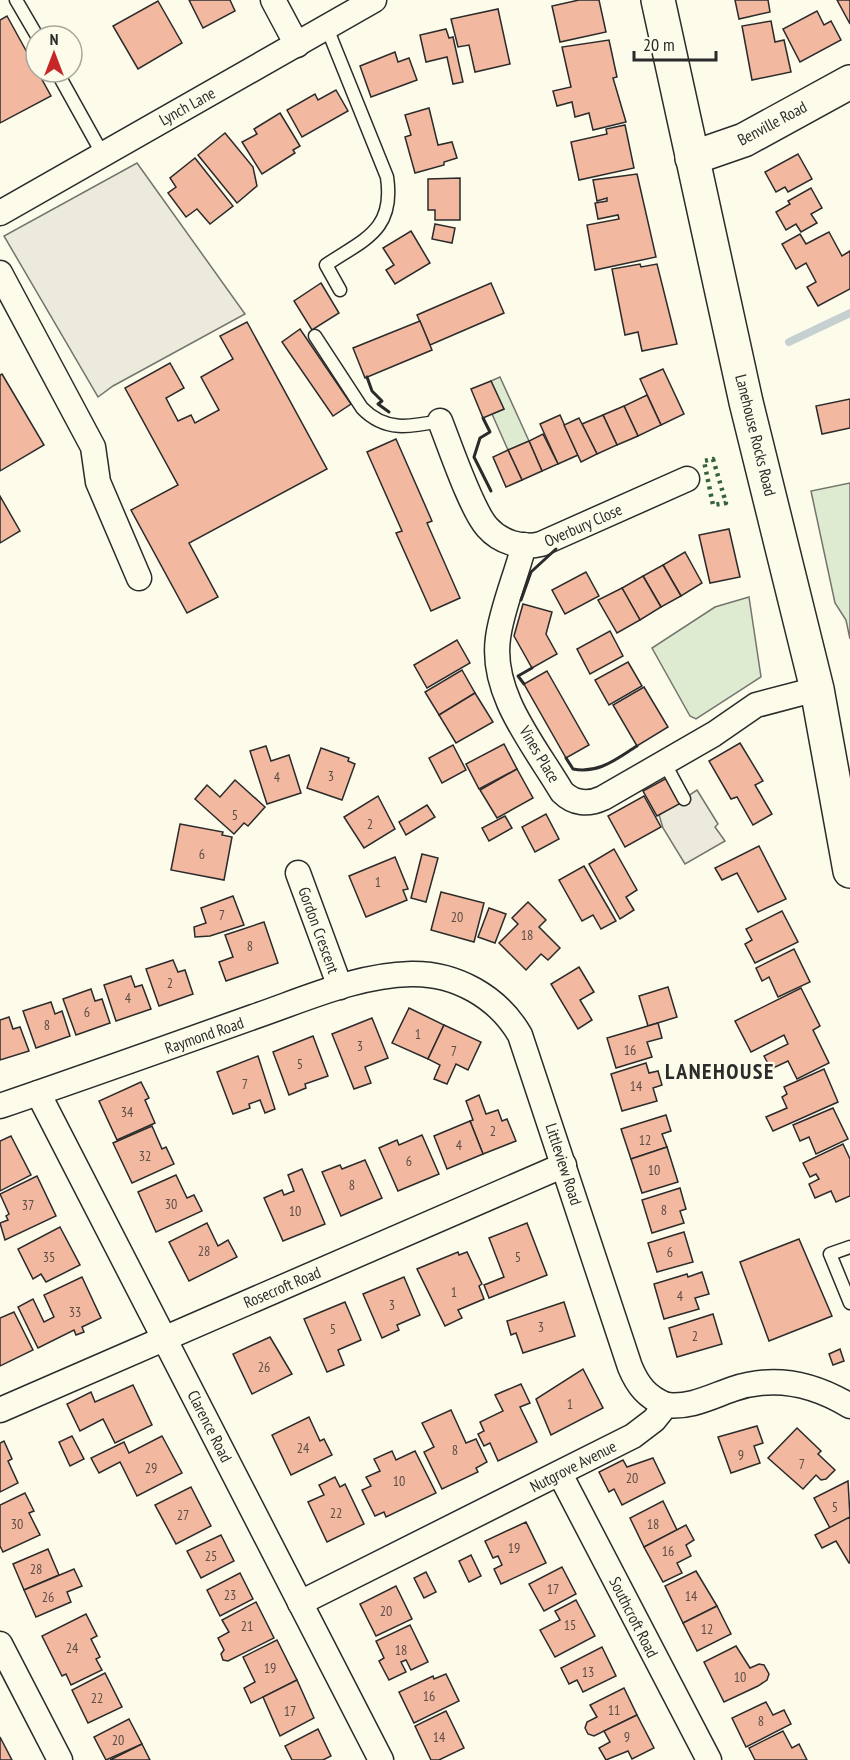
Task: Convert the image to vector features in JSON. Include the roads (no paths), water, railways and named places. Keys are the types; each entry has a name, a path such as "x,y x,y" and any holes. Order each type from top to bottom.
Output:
{"main road":[{"name":"Lanehouse Rocks Road","path":"658,0 744,392 817,688 847,832 850,871"},
{"name":"Benville Road","path":"692,158 744,140 850,82"}],"street":[{"path":"273,0 297,45"},
{"name":"Lynch Lane","path":"0,213 374,0"},
{"path":"0,273 93,447 98,482 139,578"},
{"name":"Overbury Close","path":"440,421 482,520 500,538 524,545 541,544 687,479"},
{"name":"Vines Place","path":"524,545 498,637 499,673 506,697 562,792 573,801 596,801 756,705 817,688"},
{"name":"Gordon Crescent","path":"298,873 340,987"},
{"name":"Raymond Road","path":"0,1106 340,987 410,974"},
{"name":"Littleview Road","path":"410,974 435,976 458,982 484,996 504,1012 526,1050 630,1367 642,1389 651,1399 666,1405"},
{"name":"Clarence Road","path":"38,1093 381,1760"},
{"name":"Rosecroft Road","path":"0,1410 564,1164"},
{"path":"666,1405 688,1406 735,1389 768,1382 814,1389 850,1406"},
{"name":"Nutgrove Avenue","path":"300,1603 560,1474 645,1428 666,1405"},
{"name":"Southcroft Road","path":"560,1474 709,1760"},
{"path":"0,1644 60,1760"}],"lane":[{"path":"16,0 30,24"},
{"path":"327,28 387,177 390,201 387,214 371,234 326,265 340,290"},
{"path":"64,84 102,153"},
{"path":"315,336 362,408 371,417 395,427 440,421"},
{"path":"664,762 684,799"},
{"path":"849,1296 830,1254 850,1247"},
{"path":"837,1272 850,1274"}],"waterway":[{"path":"789,342 850,313"}],"district":[{"name":"LANEHOUSE","path":"720,1071"}]}
